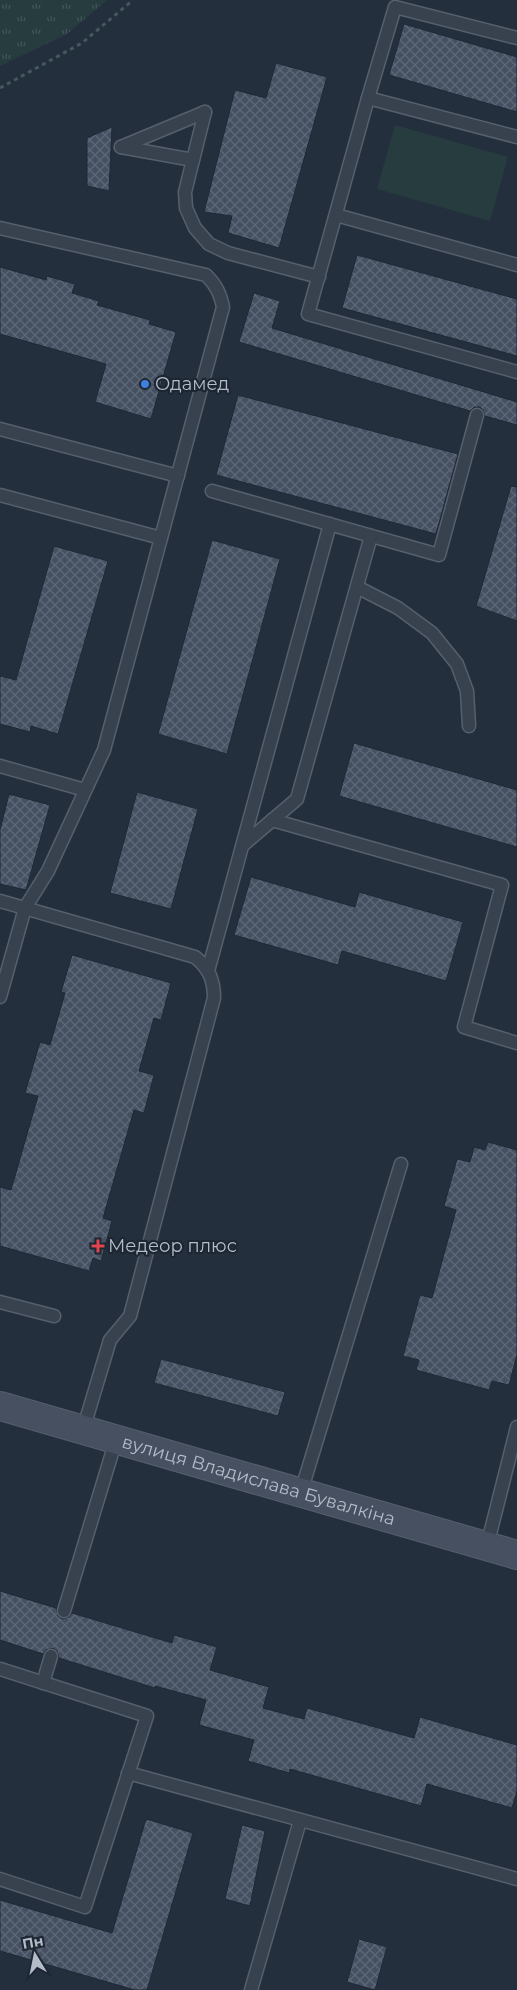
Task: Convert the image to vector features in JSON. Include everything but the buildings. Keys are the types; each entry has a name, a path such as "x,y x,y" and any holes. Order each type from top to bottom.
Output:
{"street":[{"name":"вулиця Владислава Бувалкіна","path":"0,1406 517,1555"}],"lane":[{"path":"517,38 396,7 368,98 308,314 517,372"},
{"path":"368,98 517,137"},
{"path":"193,160 121,147 204,112 193,160 185,192 186,208 195,228 209,244 228,253 319,277"},
{"path":"336,215 517,265"},
{"path":"0,228 206,275 215,284 223,307 104,750 48,871 25,908 0,997"},
{"path":"212,492 439,555 477,416"},
{"path":"0,429 178,476"},
{"path":"0,495 161,538"},
{"path":"208,970 330,524"},
{"path":"243,845 297,799 371,536"},
{"path":"357,588 398,608 432,633 457,664 467,691 469,726"},
{"path":"0,766 85,790"},
{"path":"272,820 502,885 464,1027 517,1043"},
{"path":"0,901 195,957 205,964 214,987 214,998 130,1316 110,1340 83,1430"},
{"path":"301,1492 402,1164"},
{"path":"0,1302 54,1316"},
{"path":"487,1546 517,1427"},
{"path":"64,1610 116,1440"},
{"path":"43,1683 51,1656"},
{"path":"0,1669 147,1716 85,1906 0,1879"},
{"path":"128,1773 517,1879"},
{"path":"251,1990 300,1821"}],"path":[{"path":"0,88 82,43 132,0"}],"green space":[{"path":"0,0 107,0 67,34 0,66"},
{"path":"395,125 508,157 490,221 377,189"}],"place":[{"name":"Одамед","path":"145,384"},
{"name":"Медеор плюс","path":"98,1246"}]}
